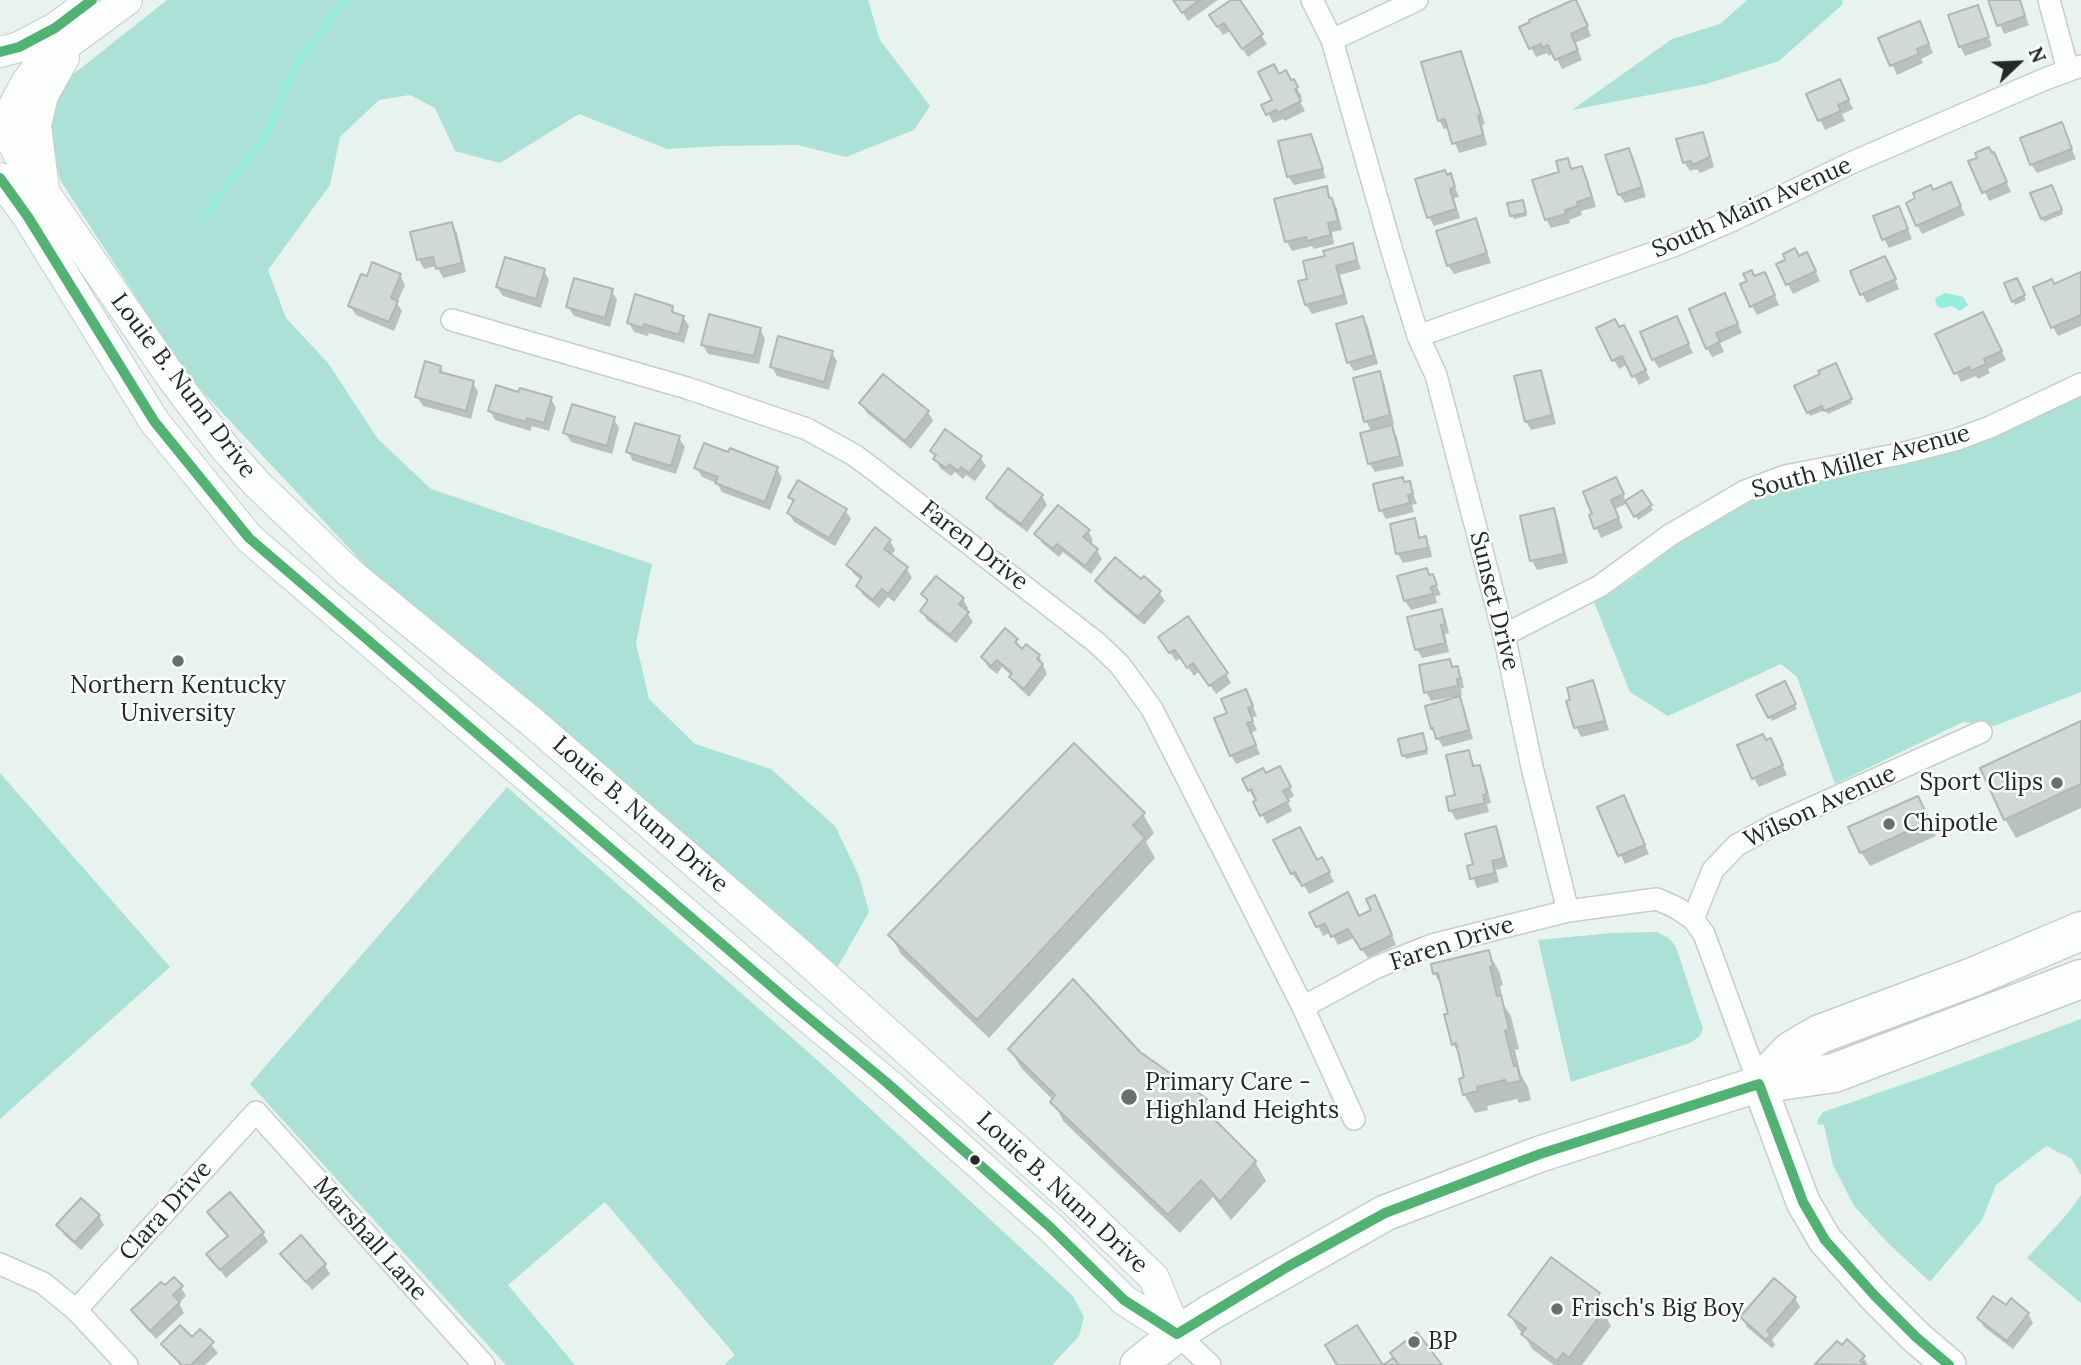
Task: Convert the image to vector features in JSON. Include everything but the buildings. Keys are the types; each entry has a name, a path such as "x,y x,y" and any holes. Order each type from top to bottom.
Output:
{"highway":[{"path":"1759,1084 1791,1051 1812,1038 1973,977 2081,932"},
{"path":"1138,1365 1177,1334 1287,1267 1385,1213 1540,1154 1759,1084 1834,1073 2081,979"}],"main road":[{"path":"0,52 19,47 55,28 92,0"},
{"path":"6,123 26,83 40,64 127,0"},
{"path":"44,193 36,125 43,95 74,39"},
{"name":"Louie B. Nunn Drive","path":"0,69 10,85 6,123 18,154 172,378 224,447 257,484 350,573 584,767 937,1076 1074,1201 1154,1278 1177,1334"},
{"name":"Louie B. Nunn Drive","path":"0,178 28,217 155,421 249,538 886,1082 1050,1227 1125,1300 1177,1334"},
{"path":"1759,1084 1803,1202 1825,1240 1868,1289 1916,1337 1949,1365"}],"street":[{"path":"1332,40 1417,0"},
{"path":"2049,0 2074,68"},
{"name":"Sunset Drive","path":"1318,3 1332,40 1418,336 1436,375 1504,635 1532,767 1568,911"},
{"name":"South Main Avenue","path":"1418,336 1672,246 1851,163 2074,68"},
{"name":"Faren Drive","path":"452,320 687,388 807,429 873,469 1078,626 1120,665 1152,709 1303,1007 1354,1119"},
{"name":"South Miller Avenue","path":"1504,635 1600,586 1670,535 1745,491 1785,477 1900,454 1958,439 1990,427 2081,384"},
{"name":"Wilson Avenue","path":"1693,919 1713,870 1737,845 1776,824 1981,732"},
{"path":"1568,911 1657,899 1693,919 1708,943 1759,1084"},
{"name":"Faren Drive","path":"1303,1007 1377,968 1432,946 1568,911"},
{"name":"Clara Drive","path":"76,1310 256,1112"},
{"name":"Marshall Lane","path":"256,1112 484,1365"},
{"path":"0,1264 43,1283 105,1338 127,1365"},
{"path":"1177,1334 1210,1365"}],"shaded area":[{"path":"167,0 868,0 880,40 930,106 914,130 846,157 798,145 667,149 579,114 500,163 455,151 435,108 410,95 379,100 340,137 330,185 268,270 286,318 328,363 378,439 431,489 652,564 636,643 649,699 695,744 771,769 835,826 859,876 869,912 837,968 537,706 378,579 186,374 60,180 48,119 66,80"},
{"path":"1747,0 1843,0 1842,5 1779,61 1706,84 1572,110 1672,39 1720,24"},
{"path":"1946,293 1963,297 1968,305 1960,311 1952,306 1937,306 1935,298"},
{"path":"2081,393 2081,692 1994,726 1963,722 1835,784 1797,677 1781,664 1668,716 1630,692 1594,602 1631,579 1710,519 1763,493"},
{"path":"0,773 170,967 0,1119"},
{"path":"507,787 824,1066 1073,1296 1084,1317 1079,1336 1052,1365 724,1365 735,1355 605,1202 508,1285 575,1365 506,1365 250,1084"},
{"path":"1657,932 1670,939 1676,947 1703,1029 1700,1036 1690,1043 1571,1082 1538,940"},
{"path":"2081,1019 2081,1175 2072,1159 2046,1146 1996,1185 1982,1220 1930,1282 1889,1244 1854,1206 1833,1165 1824,1125 1817,1124 1819,1118 1823,1112"},
{"path":"2081,1195 2081,1303 2027,1258"}],"waterway":[{"path":"206,213 267,134 293,69 345,0"}],"transit line":[{"path":"0,52 19,47 55,28 92,0"},
{"path":"0,178 28,217 154,421 249,538 886,1082 1050,1227 1124,1300 1177,1334 1287,1267 1385,1213 1540,1154 1759,1084 1803,1202 1825,1240 1875,1296 1949,1365"}],"place":[{"name":"Northern Kentucky University","path":"178,661"},
{"name":"Sport Clips","path":"2057,783"},
{"name":"Chipotle","path":"1889,824"},
{"name":"Primary Care - Highland Heights","path":"1129,1097"},
{"name":"Frisch's Big Boy","path":"1557,1309"},
{"name":"BP","path":"1414,1342"}]}
